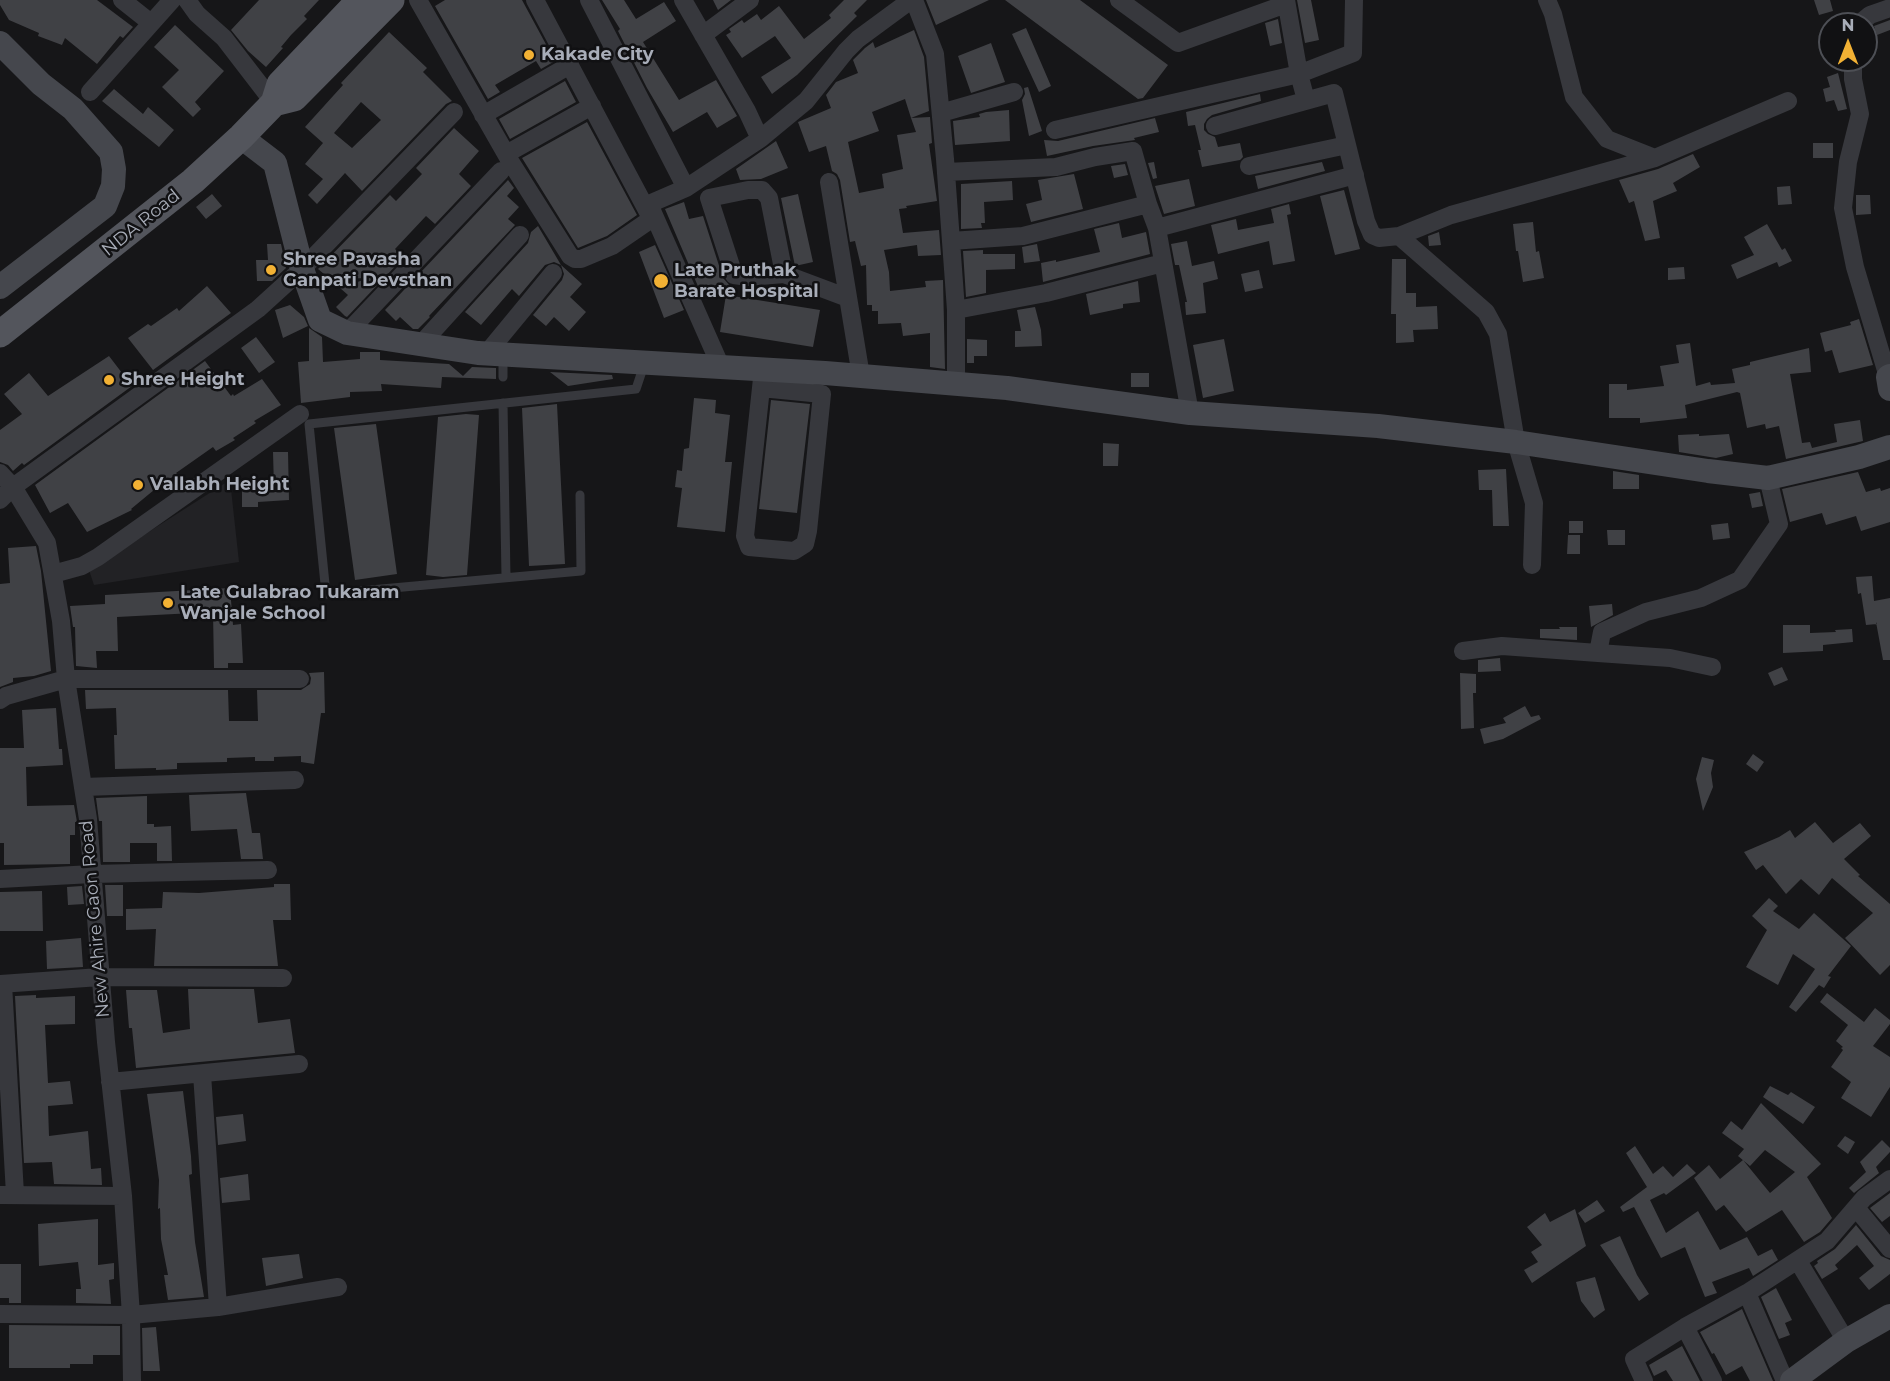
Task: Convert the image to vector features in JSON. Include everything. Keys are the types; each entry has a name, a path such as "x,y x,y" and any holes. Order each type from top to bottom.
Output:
{"main road":[{"name":"NDA Road","path":"0,334 193,181 241,137 274,103 280,84 360,0"},
{"name":"NDA Road","path":"274,103 294,98 391,0"}],"street":[{"path":"122,0 151,23"},
{"path":"90,92 172,0"},
{"path":"187,0 197,14 224,38 274,103"},
{"path":"418,0 483,115 503,162 570,256 581,259 612,246 647,222 650,216 535,0"},
{"path":"589,0 686,188"},
{"path":"683,0 747,111 760,139"},
{"path":"703,35 750,0"},
{"path":"721,367 649,204 686,188 760,139 806,101 858,39 913,0 935,54 956,310 956,384"},
{"path":"1119,0 1178,43 1286,2 1306,100"},
{"path":"1055,130 1299,74 1353,53 1354,0"},
{"path":"1547,0 1553,14 1574,97 1607,139 1655,158"},
{"path":"0,43 41,84 73,110 111,152 114,169 113,186 105,206 0,287"},
{"path":"483,115 570,65"},
{"path":"1853,72 1860,114 1848,162 1843,208 1855,267 1889,381"},
{"path":"941,113 1014,92"},
{"path":"1215,126 1334,93 1366,221 1372,235 1379,238 1399,236 1451,215 1655,158 1788,101"},
{"path":"347,333 503,162 592,106"},
{"path":"0,500 13,487 258,309 302,269 454,112"},
{"path":"241,137 275,163 302,269 320,320 347,333 421,344 498,362 645,363 721,367 822,394 808,531 805,544 794,551 749,547 745,536 762,378"},
{"path":"1249,166 1347,146"},
{"path":"946,172 1056,167 1095,157 1133,151 1157,228 1190,413"},
{"path":"1157,228 1355,175"},
{"path":"829,182 861,376"},
{"path":"784,274 769,198 762,190 748,190 709,198 734,275 748,277 784,274 848,298"},
{"path":"951,241 1023,236 1148,204"},
{"path":"421,344 520,235"},
{"path":"1399,236 1486,312 1498,334 1516,442 1534,503 1532,565"},
{"path":"956,310 1046,293 1163,263"},
{"path":"498,362 553,273"},
{"path":"762,378 861,376 1008,388 1190,413 1378,426 1516,442 1768,478 1859,457 1890,447"},
{"path":"53,574 82,566 98,557 300,414"},
{"name":"New Ahire Gaon Road","path":"0,473 13,487 47,543 61,621 66,680 88,819 100,977 123,1196 131,1315 132,1381"},
{"path":"1598,653 1602,632 1646,612 1701,598 1740,580 1779,524 1768,478"},
{"path":"1463,651 1502,646 1670,658 1712,666"},
{"path":"0,699 66,680 300,679"},
{"path":"83,787 295,780"},
{"path":"0,879 92,874 268,870"},
{"path":"123,1196 7,1195 1,984 100,977 283,978"},
{"path":"110,1082 299,1064"},
{"path":"202,1074 218,1307"},
{"path":"1644,1381 1634,1359 1685,1327 1747,1293 1827,1241 1857,1209 1864,1198 1890,1179"},
{"path":"1857,1209 1890,1249"},
{"path":"1798,1261 1846,1341"},
{"path":"0,1314 131,1315 218,1307 338,1287"},
{"path":"1747,1293 1785,1381"},
{"path":"1792,1381 1846,1341 1890,1316"},
{"path":"1685,1327 1713,1381"}],"lane":[{"path":"580,495 581,571 326,594 309,424 636,389 645,363"},
{"path":"503,403 506,578"}],"shaded area":[{"path":"230,480 239,562 94,585 89,570"}],"building":[{"path":"0,0 97,0 133,27 123,38 120,36 97,64 65,38 62,45 38,36 39,33 9,20 0,5"},
{"path":"259,0 319,0 304,16 307,19 266,67 248,51 231,30"},
{"name":"Kakade City","path":"445,0 522,0 555,61 541,69 536,61 495,85 500,92 488,99 435,6"},
{"path":"602,0 624,0 636,19 664,2 676,21 643,42 679,100 716,80 737,116 717,128 707,112 673,132 647,88 618,31 620,29"},
{"path":"713,0 731,0 718,10"},
{"path":"844,0 867,0 854,13 857,16 797,75 772,94 761,77 791,58 775,36 742,58 726,35 731,32 729,29 742,20 744,23 757,14 761,20 779,6 804,39 831,18 829,15"},
{"path":"926,0 989,0 936,25"},
{"path":"1005,0 1080,0 1168,65 1143,98 1138,99"},
{"path":"1297,0 1311,0 1319,40 1305,43"},
{"path":"1814,0 1830,0 1833,11 1818,12"},
{"path":"1278,19 1282,43 1270,46 1265,23"},
{"path":"1890,20 1890,30 1878,35 1878,24"},
{"path":"175,25 224,71 195,102 201,109 193,117 162,87 179,70 154,47"},
{"path":"1026,28 1051,86 1039,92 1012,34"},
{"path":"914,30 924,57 929,111 911,118 930,117 932,143 929,144 937,201 899,209 903,233 939,230 941,255 918,256 917,245 884,250 890,291 926,287 925,281 943,280 945,369 930,367 930,333 903,336 901,323 878,324 878,311 872,311 872,305 867,305 866,265 861,266 855,241 850,242 840,180 832,171 826,146 809,152 798,122 831,108 826,95 836,82 858,73 853,60 865,48 873,42 875,48","holes":["905,99 916,132 897,135 903,169 882,174 884,188 859,193 848,142 879,131 872,112"]},
{"path":"389,32 427,68 423,72 452,101 446,104 362,191 345,173 317,204 308,195 323,179 305,164 323,143 305,127 343,85 341,83","holes":["361,102 381,120 352,148 334,133"]},
{"path":"991,43 1005,82 971,93 958,56"},
{"path":"1838,73 1847,109 1838,111 1834,100 1826,102 1823,89 1830,87 1827,77"},
{"path":"565,81 576,102 510,139 499,119"},
{"path":"1028,87 1042,131 1029,136 1022,100 1025,94 1024,88"},
{"path":"114,89 143,114 148,107 174,130 159,147 102,101"},
{"path":"1260,94 1261,101 1212,115 1207,119 1204,130 1215,137 1218,147 1240,143 1243,157 1240,160 1202,167 1198,150 1201,150 1195,125 1188,126 1186,112"},
{"path":"1009,110 1010,141 955,145 953,121 980,117 979,114 986,112"},
{"path":"1155,118 1159,132 1134,138 1135,140 1047,156 1044,140 1058,141"},
{"path":"587,122 637,215 607,236 578,248 522,158"},
{"path":"454,128 479,151 459,174 471,186 435,224 426,216 395,249 403,258 347,317 345,316 336,307 348,295 340,288 369,278 330,279 318,269 390,195 396,201 422,174 416,168"},
{"path":"776,141 788,168 761,179 740,180 736,169"},
{"path":"1813,143 1833,143 1833,158 1813,158"},
{"path":"1693,154 1700,167 1673,183 1677,191 1653,201 1660,238 1645,241 1634,201 1629,203 1619,180 1658,169"},
{"path":"1154,162 1157,178 1153,179 1148,163"},
{"path":"1322,162 1325,171 1258,189 1255,176"},
{"path":"1125,164 1128,175 1114,178 1111,166"},
{"path":"1074,174 1083,209 1031,222 1026,204 1042,200 1038,180"},
{"path":"1189,179 1195,206 1164,214 1155,186"},
{"path":"508,180 514,188 507,196 519,207 508,219 515,225 418,329 413,329 400,317 396,321 385,310"},
{"path":"1012,181 1013,200 984,202 985,223 981,223 982,228 961,229 961,184"},
{"path":"1790,186 1792,204 1778,205 1777,187"},
{"path":"1344,190 1360,249 1335,255 1320,196"},
{"path":"212,194 222,206 206,219 196,207"},
{"path":"798,194 813,262 795,266 781,198"},
{"path":"1856,195 1870,195 1871,214 1856,215"},
{"path":"684,202 689,219 703,216 723,278 733,289 703,298 665,209"},
{"path":"1289,204 1291,214 1287,215 1295,261 1273,265 1269,241 1218,254 1211,225 1236,219 1238,230 1274,223 1271,209"},
{"path":"1533,222 1536,252 1539,251 1544,278 1523,282 1513,224"},
{"path":"1119,223 1122,238 1146,232 1150,254 1043,282 1041,263 1100,252 1094,229"},
{"path":"1767,224 1782,250 1785,248 1792,261 1779,267 1777,262 1737,279 1731,265 1754,255 1744,237"},
{"path":"538,226 561,265 554,262 545,265 519,296 512,289 481,325 465,312 528,243 531,232"},
{"path":"1439,232 1441,245 1429,246 1428,236"},
{"path":"1187,241 1192,266 1214,261 1218,279 1203,283 1206,313 1186,315 1185,302 1187,302 1179,265 1175,265 1171,244"},
{"name":"Shree Pavasha Ganpati Devsthan","path":"267,244 281,244 286,268 272,281 257,281 256,260 268,260"},
{"path":"1037,244 1040,261 1024,263 1022,247"},
{"path":"655,245 684,310 664,318 639,252"},
{"path":"983,250 983,254 1015,254 1015,269 986,270 986,293 966,297 963,251"},
{"path":"1392,259 1406,259 1406,293 1416,293 1416,307 1437,306 1438,329 1413,330 1414,342 1396,343 1396,314 1391,314"},
{"path":"561,265 582,284 570,297 586,312 569,331 554,317 546,326 533,315 562,280 564,274"},
{"path":"1684,267 1685,279 1668,280 1668,268"},
{"path":"1259,270 1263,288 1245,292 1241,274"},
{"path":"1138,281 1140,302 1123,304 1123,308 1090,315 1086,294"},
{"path":"207,286 231,313 153,370 128,338 177,308 179,311"},
{"path":"726,295 820,310 813,347 720,332"},
{"path":"290,305 304,317 308,326 283,338 275,310"},
{"path":"1035,307 1041,330 1042,346 1015,347 1015,331 1021,331 1017,310"},
{"path":"1859,319 1873,365 1839,373 1832,350 1825,352 1820,333 1851,325 1850,322"},
{"path":"309,328 322,337 323,362 360,359 360,352 380,352 380,360 449,364 463,376 472,367 496,368 496,379 442,377 441,388 381,384 382,391 350,392 350,397 301,403 298,362 309,361"},
{"path":"256,337 275,362 259,373 241,348"},
{"path":"967,339 987,340 987,356 974,356 974,363 967,363"},
{"path":"1224,339 1234,391 1203,398 1193,345"},
{"path":"1690,343 1696,386 1710,382 1711,385 1735,383 1732,369 1750,365 1750,362 1809,348 1811,372 1790,374 1802,443 1810,442 1812,448 1837,442 1834,424 1860,420 1863,441 1786,459 1779,426 1766,429 1765,424 1747,428 1740,393 1737,392 1685,405 1687,418 1640,423 1640,418 1609,418 1609,384 1627,384 1627,390 1664,386 1660,366 1679,363 1676,345"},
{"path":"109,356 132,386 24,465 22,463 13,471 8,465 0,462 0,430 22,414 4,394 29,373 48,396"},
{"path":"205,361 231,396 262,379 281,405 254,421 256,423 233,438 235,440 216,451 213,447 176,473 132,510 87,532 68,503 50,513 35,485"},
{"path":"550,372 612,375 613,379 568,386"},
{"path":"1131,373 1149,373 1149,387 1131,387"},
{"path":"694,398 716,400 715,413 730,415 725,462 732,462 725,532 677,527 682,488 675,487 677,470 682,471 684,449 689,448"},
{"path":"771,400 810,404 797,513 759,509"},
{"path":"557,404 565,564 529,566 522,408"},
{"path":"479,415 467,575 443,577 426,575 438,417"},
{"path":"376,424 397,574 355,580 334,428"},
{"path":"1699,434 1699,436 1729,434 1733,454 1716,458 1679,452 1678,435"},
{"path":"1103,443 1119,444 1118,466 1103,466"},
{"path":"273,452 288,452 289,500 258,502 258,507 242,507 242,489 274,488"},
{"path":"1506,469 1509,526 1493,526 1492,490 1479,490 1478,470"},
{"path":"1613,471 1639,475 1639,489 1613,489"},
{"path":"1858,472 1866,492 1890,488 1890,522 1861,531 1856,516 1826,525 1822,513 1790,522 1782,489"},
{"path":"1760,492 1763,506 1752,508 1749,494"},
{"path":"1569,521 1583,521 1583,533 1569,533"},
{"path":"1728,523 1730,538 1713,540 1711,525"},
{"path":"1607,530 1625,530 1625,545 1608,545"},
{"path":"1568,535 1580,535 1580,554 1567,554"},
{"path":"36,546 41,571 51,671 34,676 13,678 13,682 0,687 0,584 10,583 8,548"},
{"path":"1872,576 1874,601 1890,598 1890,660 1883,660 1876,624 1866,625 1861,593 1858,594 1856,577"},
{"path":"230,588 233,625 241,624 243,663 228,663 228,668 214,668 213,612 117,617 118,651 96,651 97,668 76,666 75,627 73,627 70,606 105,604 105,595"},
{"path":"1612,604 1613,615 1591,627 1589,606"},
{"path":"1783,625 1810,625 1810,633 1852,629 1853,642 1823,645 1823,651 1783,653"},
{"path":"1559,627 1577,627 1577,640 1540,638 1540,629 1560,629"},
{"path":"1500,658 1501,671 1478,672 1478,660"},
{"path":"1782,667 1788,680 1774,686 1768,673"},
{"path":"324,672 325,713 321,713 314,764 301,762 301,756 274,757 274,761 255,761 255,757 227,758 227,762 177,763 177,769 115,769 116,708 86,709 85,690 228,690 229,721 258,721 257,690 301,690 310,684 309,673"},
{"path":"1460,673 1476,674 1476,693 1473,693 1474,728 1461,729"},
{"path":"1525,706 1531,717 1539,715 1541,719 1503,739 1484,744 1480,729 1506,723 1503,718"},
{"path":"56,708 59,749 62,749 63,765 26,767 27,806 74,805 77,822 75,822 75,835 70,835 70,864 4,865 4,843 0,843 0,748 24,748 22,710"},
{"path":"1753,754 1764,762 1757,772 1746,764"},
{"path":"1702,757 1714,760 1711,773 1713,787 1703,811 1696,779"},
{"path":"246,793 252,833 260,833 263,859 241,859 237,829 191,831 189,795"},
{"path":"147,796 147,824 154,824 154,827 171,826 172,861 157,861 157,843 130,843 130,862 103,862 102,821 99,821 96,798"},
{"path":"1815,822 1833,843 1860,823 1871,836 1844,859 1860,875 1858,876 1890,904 1890,965 1880,975 1845,938 1873,913 1832,878 1819,895 1801,879 1786,894 1763,865 1756,870 1744,852 1790,830 1795,838"},
{"path":"274,884 290,884 291,920 273,920 278,966 154,966 156,929 126,930 126,909 162,908 163,892 199,893 274,887"},
{"path":"105,885 123,885 123,916 107,916"},
{"path":"82,886 84,904 68,905 67,887"},
{"path":"42,891 43,931 0,931 0,892"},
{"path":"1769,898 1778,906 1773,911 1799,929 1814,913 1851,946 1828,976 1831,977 1824,988 1819,985 1796,1012 1789,1007 1815,969 1793,954 1778,985 1746,967 1767,930 1752,916"},
{"path":"81,938 83,967 47,969 46,941"},
{"path":"188,989 254,989 258,1023 290,1019 295,1053 136,1068 132,1028 129,1028 126,990 157,990 163,1033 190,1029"},
{"path":"1827,993 1864,1022 1875,1008 1890,1020 1890,1024 1873,1046 1890,1057 1890,1087 1871,1117 1841,1098 1851,1082 1831,1067 1843,1050 1841,1048 1843,1047 1836,1041 1848,1025 1820,1002"},
{"path":"36,995 36,998 75,996 75,1024 45,1025 48,1083 70,1081 73,1104 48,1106 49,1136 88,1131 91,1169 101,1168 102,1185 54,1184 52,1162 24,1163 15,996"},
{"path":"1770,1086 1788,1095 1791,1092 1815,1107 1803,1124 1763,1097"},
{"path":"183,1091 191,1156 192,1174 189,1175 195,1242 204,1297 168,1300 164,1275 168,1275 161,1239 160,1208 158,1209 159,1180 147,1094"},
{"path":"1761,1103 1821,1164 1807,1177 1832,1218 1820,1232 1804,1242 1782,1210 1746,1232 1724,1205 1716,1211 1694,1178 1709,1165 1720,1179 1743,1160 1738,1156 1744,1149 1722,1133 1731,1121 1742,1130","holes":["1765,1150 1795,1172 1770,1193 1743,1161 1750,1166"]},
{"path":"243,1114 246,1141 218,1145 216,1117"},
{"path":"1845,1136 1855,1142 1848,1154 1837,1146"},
{"path":"1882,1140 1890,1148 1890,1152 1876,1167 1879,1173 1854,1193 1849,1188 1866,1172 1860,1162"},
{"path":"1635,1146 1653,1174 1663,1166 1673,1177 1687,1164 1696,1173 1666,1195 1664,1193 1650,1200 1666,1233 1698,1211 1720,1250 1747,1237 1758,1256 1772,1249 1778,1260 1753,1276 1749,1268 1712,1282 1717,1293 1705,1297 1685,1247 1661,1258 1634,1207 1623,1212 1620,1207 1647,1187 1626,1153"},
{"path":"248,1174 250,1200 222,1203 220,1178"},
{"path":"1890,1193 1890,1216 1882,1222 1870,1208"},
{"path":"1597,1200 1605,1211 1585,1223 1578,1213"},
{"path":"1575,1209 1586,1246 1532,1283 1524,1270 1538,1262 1531,1252 1542,1245 1527,1227 1545,1213 1550,1222"},
{"path":"98,1219 98,1265 114,1263 114,1279 109,1280 111,1304 76,1303 76,1289 81,1289 78,1262 39,1266 38,1224"},
{"path":"1856,1225 1881,1256 1890,1260 1890,1274 1869,1290 1859,1278 1874,1266 1857,1245 1835,1265 1838,1269 1822,1279 1814,1266 1818,1263 1817,1261 1835,1249"},
{"path":"1620,1236 1637,1275 1649,1294 1639,1301 1600,1245"},
{"path":"299,1254 303,1278 266,1286 262,1258"},
{"path":"0,1264 21,1264 21,1303 9,1303 9,1298 0,1298"},
{"path":"1595,1277 1605,1310 1594,1318 1581,1301 1576,1282"},
{"path":"1776,1288 1792,1320 1785,1323 1790,1335 1779,1339 1761,1297"},
{"path":"1742,1309 1773,1381 1750,1381 1742,1366 1726,1375 1700,1332"},
{"path":"9,1325 120,1326 120,1355 93,1355 93,1364 70,1364 70,1368 9,1368"},
{"path":"156,1327 160,1371 143,1371 142,1328"},
{"path":"1682,1346 1700,1381 1673,1381 1666,1370 1654,1376 1649,1365"}],"place":[{"name":"Kakade City","path":"529,55"},
{"name":"Shree Pavasha Ganpati Devsthan","path":"271,270"},
{"name":"Late Pruthak Barate Hospital","path":"661,281"},
{"name":"Shree Height","path":"109,380"},
{"name":"Vallabh Height","path":"138,485"},
{"name":"Late Gulabrao Tukaram Wanjale School","path":"168,603"}]}
